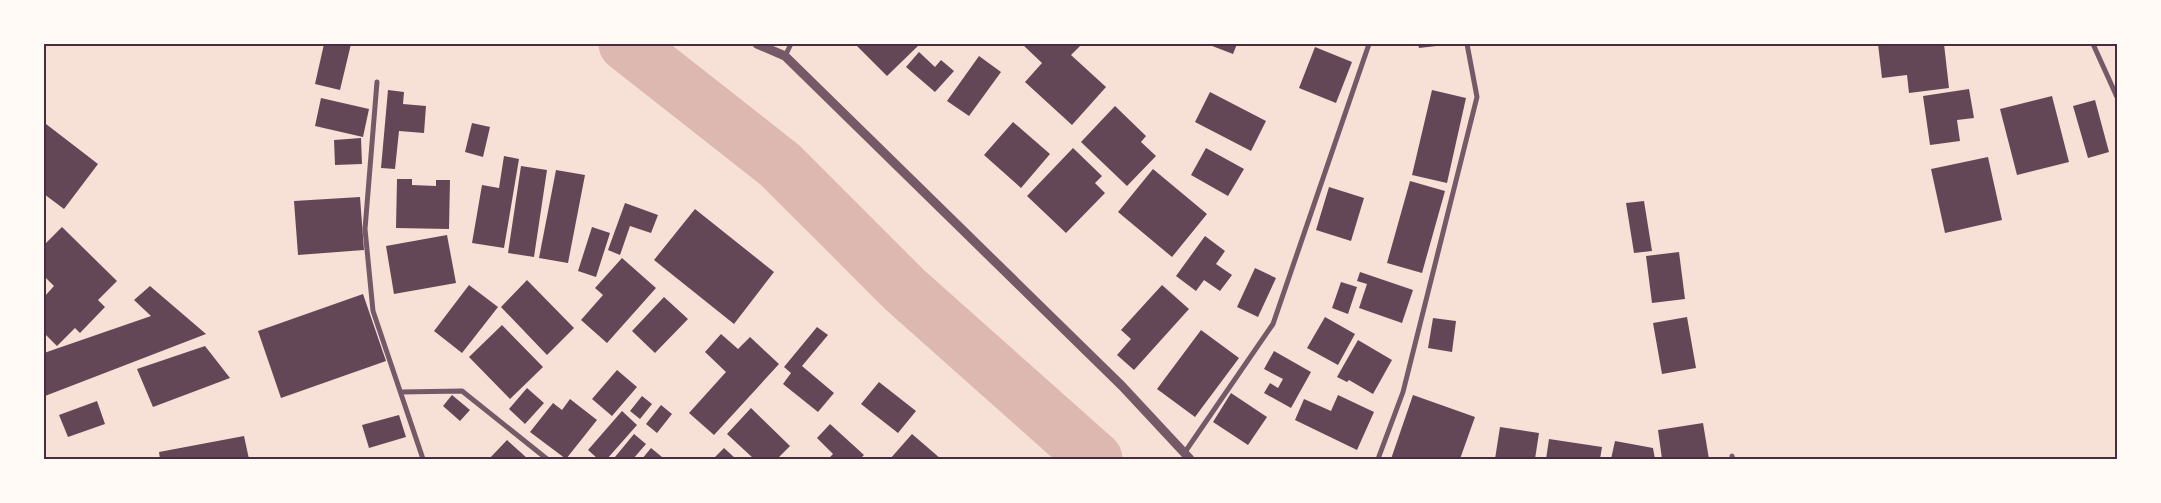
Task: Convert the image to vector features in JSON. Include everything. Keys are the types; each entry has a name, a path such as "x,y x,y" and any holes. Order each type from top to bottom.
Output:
{"street":[{"path":"757,44 785,56 1066,331 1188,456 1273,324 1369,44"},
{"path":"785,56 790,44"},
{"path":"1378,459 1403,392 1477,97 1467,44"},
{"path":"2093,44 2117,96"},
{"path":"377,82 365,229 373,311 423,459"},
{"path":"401,392 462,391 547,459"}],"building":[{"path":"324,44 351,44 340,90 315,84"},
{"path":"855,44 920,44 887,76"},
{"path":"1022,44 1082,44 1071,55 1106,87 1072,125 1025,82 1042,63"},
{"path":"1207,44 1237,44 1233,54"},
{"path":"1418,44 1445,44 1445,45 1419,48"},
{"path":"1878,44 1944,44 1949,88 1909,93 1907,75 1882,78"},
{"path":"1315,47 1352,62 1336,103 1299,88"},
{"path":"919,52 935,67 941,60 954,71 935,92 906,67"},
{"path":"979,56 1001,72 969,116 947,101"},
{"path":"1969,89 1974,118 1957,120 1960,141 1930,145 1923,96"},
{"path":"388,90 404,92 403,104 426,106 424,133 399,131 395,169 381,168"},
{"path":"1432,90 1466,98 1447,183 1412,175"},
{"path":"1210,92 1266,121 1251,151 1195,122"},
{"path":"2052,96 2069,162 2017,175 2000,109"},
{"path":"321,98 369,109 363,137 315,126"},
{"path":"2095,100 2109,152 2088,158 2073,106"},
{"path":"1115,106 1146,136 1141,142 1156,156 1127,186 1081,142"},
{"path":"1013,122 1050,154 1021,188 984,155"},
{"path":"472,123 490,127 483,157 465,152"},
{"path":"46,124 98,164 64,209 44,194 44,128"},
{"path":"361,138 362,164 335,165 334,140"},
{"path":"1073,148 1102,176 1095,183 1105,193 1066,233 1027,196"},
{"path":"1206,148 1244,169 1228,196 1191,175"},
{"path":"504,156 519,159 504,248 472,243 482,185 499,188"},
{"path":"1988,157 2002,220 1945,233 1931,169"},
{"path":"521,166 547,170 534,257 508,253"},
{"path":"1153,169 1207,214 1172,257 1118,212"},
{"path":"556,170 585,175 568,263 539,258"},
{"path":"397,179 412,179 412,185 436,186 436,180 450,180 449,229 396,228"},
{"path":"1410,181 1445,191 1422,273 1387,263"},
{"path":"1329,187 1364,198 1351,241 1316,230"},
{"path":"360,197 364,250 298,255 294,201"},
{"path":"1644,201 1652,251 1634,253 1626,203"},
{"path":"625,203 658,215 651,233 630,226 620,255 608,250"},
{"path":"695,209 774,272 734,324 654,260"},
{"path":"62,227 117,281 98,300 105,307 80,333 75,328 57,346 44,333 44,297 54,286 44,276 44,245"},
{"path":"592,227 610,233 596,277 578,271"},
{"path":"447,235 456,283 394,294 386,246"},
{"path":"1205,236 1225,251 1216,264 1232,275 1220,291 1204,280 1196,291 1176,276"},
{"path":"1679,252 1685,299 1652,303 1646,256"},
{"path":"622,258 656,288 607,343 581,320 603,295 595,288"},
{"path":"1255,268 1276,278 1258,317 1237,307"},
{"path":"1360,272 1413,290 1402,323 1359,308 1367,284 1357,281"},
{"path":"527,280 574,328 547,355 501,307"},
{"path":"1341,282 1357,287 1348,314 1332,308"},
{"path":"469,285 498,307 462,353 434,331"},
{"path":"1162,285 1189,309 1134,370 1117,355 1131,339 1121,330"},
{"path":"150,286 206,334 45,396 44,353 151,316 134,300"},
{"path":"363,294 386,361 281,398 258,331"},
{"path":"664,297 688,319 655,353 632,331"},
{"path":"1325,317 1355,334 1338,365 1307,348"},
{"path":"1687,317 1696,368 1662,374 1653,323"},
{"path":"1433,318 1456,321 1452,352 1428,348"},
{"path":"502,325 543,367 510,399 469,357"},
{"path":"817,327 828,335 802,366 834,393 818,412 783,384 791,373 784,367"},
{"path":"1201,330 1239,358 1195,417 1157,389"},
{"path":"721,334 738,349 750,337 779,364 714,435 689,413 726,372 705,352"},
{"path":"1358,340 1392,360 1373,394 1349,380 1347,382 1337,377"},
{"path":"205,346 230,378 153,407 137,369"},
{"path":"1274,351 1311,372 1291,408 1264,393 1270,383 1278,388 1283,379 1264,369"},
{"path":"617,370 637,387 612,416 592,399"},
{"path":"879,382 916,411 898,433 861,404"},
{"path":"527,388 544,403 525,424 509,409"},
{"path":"1231,393 1267,417 1248,445 1213,422"},
{"path":"452,395 470,410 460,421 443,406"},
{"path":"1338,395 1374,412 1357,450 1295,420 1304,399 1331,411"},
{"path":"1413,395 1475,417 1460,459 1391,459"},
{"path":"642,396 652,404 640,419 630,411"},
{"path":"570,399 597,420 566,459 530,432 553,403 562,410"},
{"path":"97,401 105,424 68,437 59,415"},
{"path":"661,405 672,414 657,433 646,424"},
{"path":"751,408 790,446 777,459 754,459 727,434"},
{"path":"622,411 637,425 607,459 598,459 588,450"},
{"path":"399,415 406,437 369,448 362,425"},
{"path":"1703,423 1709,459 1662,459 1658,430"},
{"path":"830,424 864,455 860,459 828,459 833,454 817,438"},
{"path":"1500,427 1539,433 1535,459 1495,459"},
{"path":"634,434 646,444 633,459 618,459 615,457"},
{"path":"912,434 941,459 890,459"},
{"path":"244,436 249,459 160,459 159,452"},
{"path":"1549,439 1602,447 1600,459 1546,459"},
{"path":"507,440 528,459 489,459"},
{"path":"1615,441 1653,448 1655,459 1611,459"},
{"path":"651,448 662,457 660,459 642,459"},
{"path":"724,448 736,459 713,459"}],"waterway":[{"path":"626,44 780,165 905,290 1095,459"}]}
